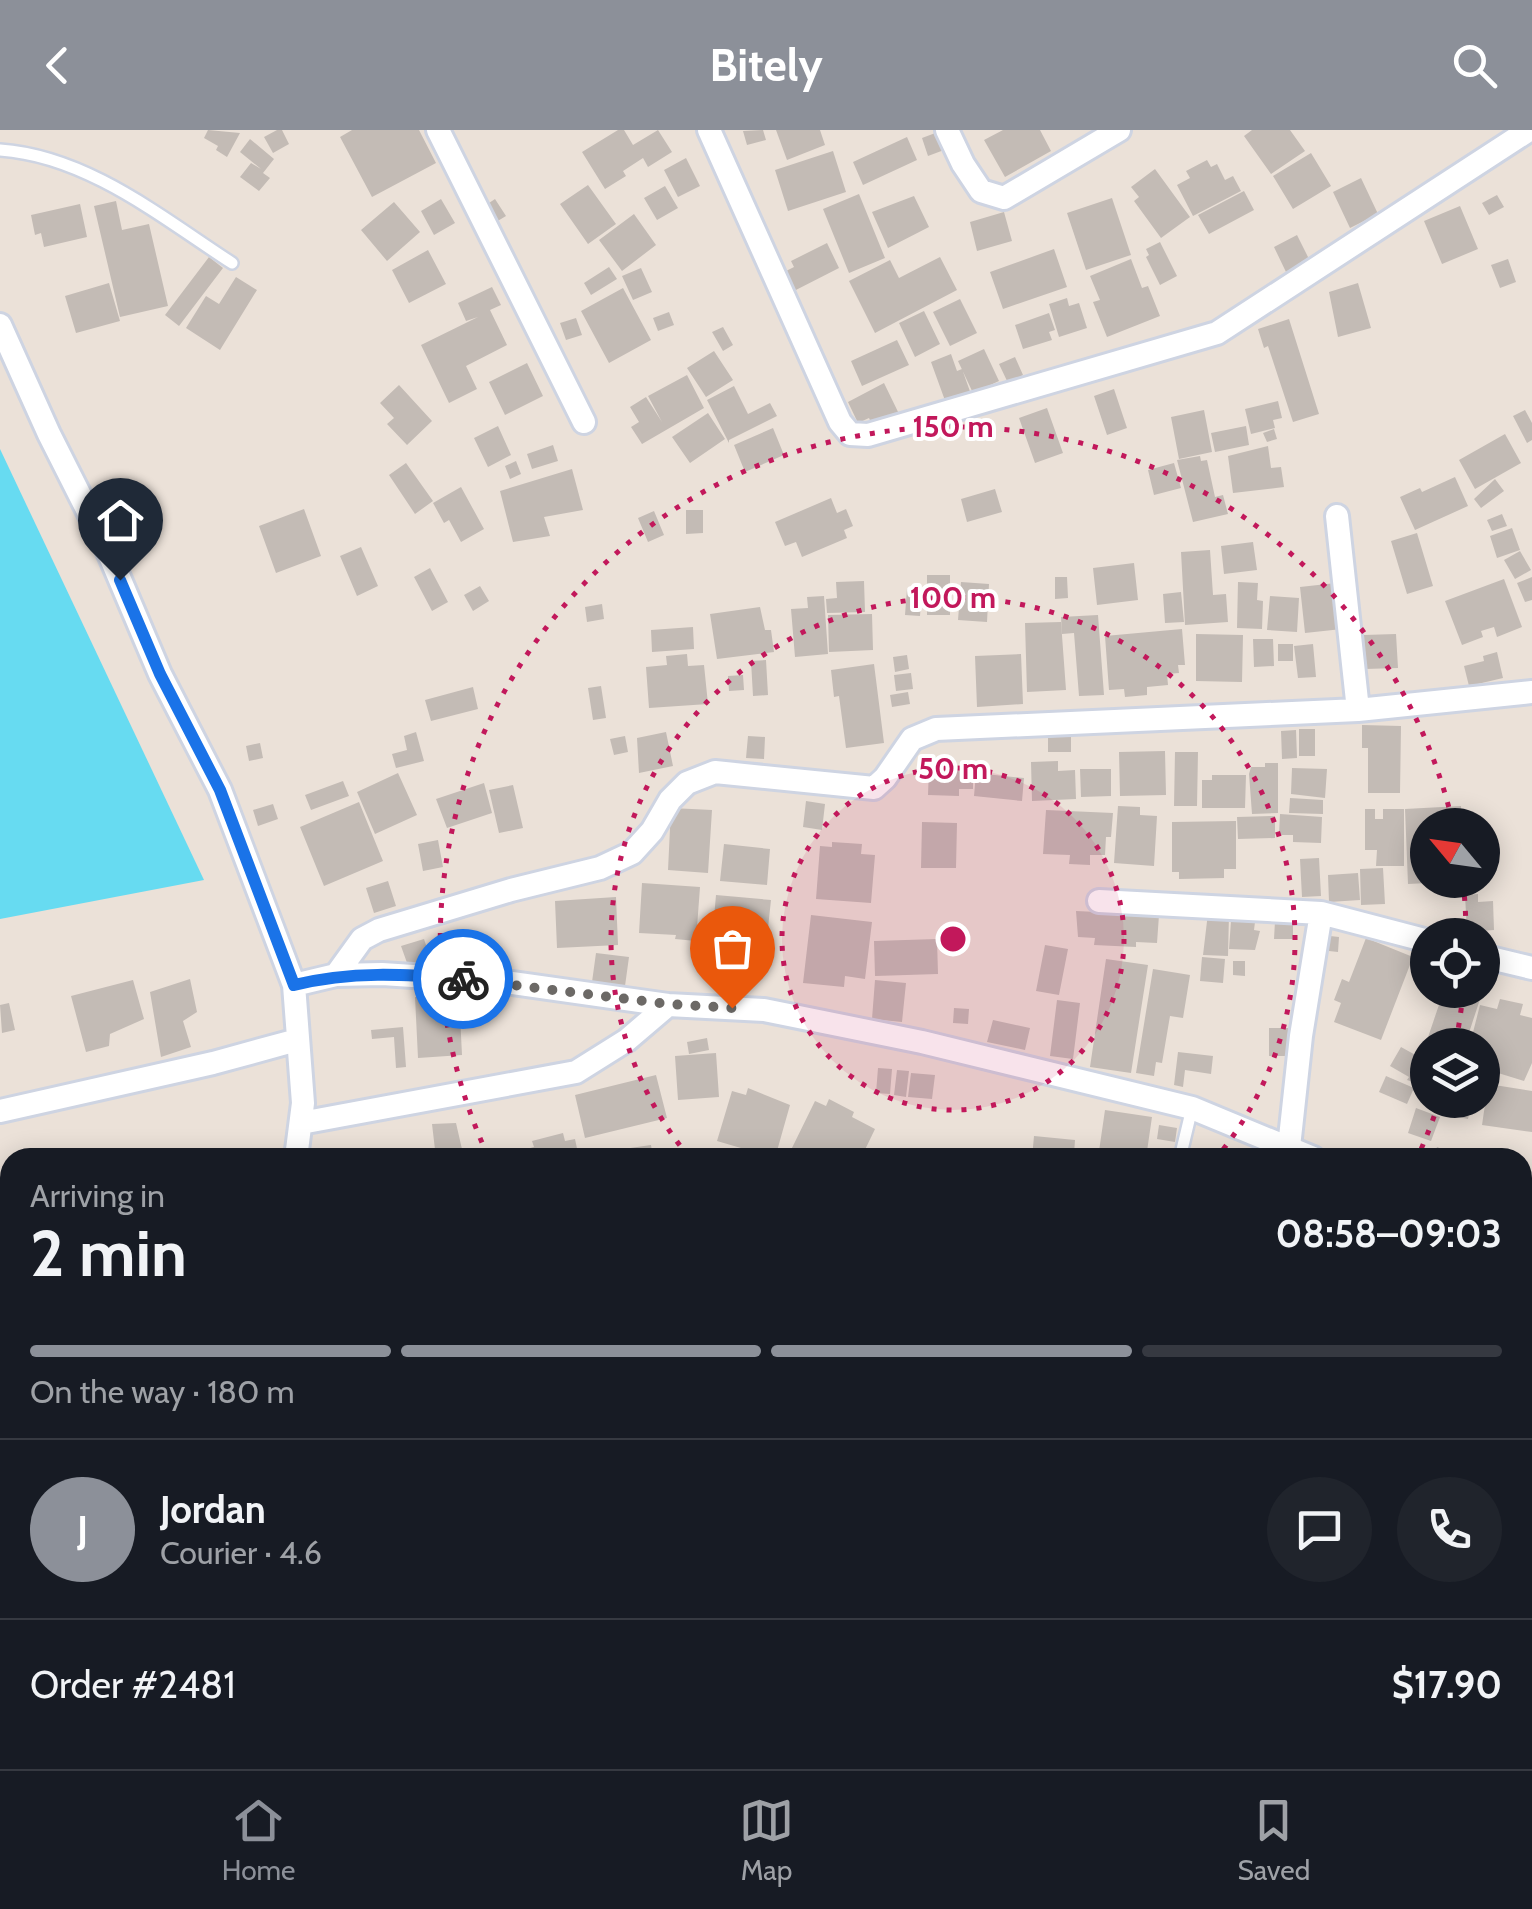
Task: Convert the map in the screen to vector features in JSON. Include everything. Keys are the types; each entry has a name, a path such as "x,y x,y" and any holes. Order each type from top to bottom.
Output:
{"street":[{"path":"438,130 584,422"},
{"path":"709,130 840,422 850,434 868,434 1217,333 1529,130"},
{"path":"947,130 981,191 1004,198 1118,130"},
{"path":"0,326 107,549 160,674 220,790 294,985 303,1103 297,1148"},
{"path":"1338,516 1358,710"},
{"path":"336,975 362,939 378,930 510,890 600,868 632,853 687,783 715,772 874,788 912,739 936,730 1358,710 1532,692"},
{"path":"1099,901 1321,913 1410,936"},
{"path":"294,985 336,975 382,974 504,982 668,1004 764,1010 922,1042 1192,1108 1289,1147 1301,1036 1321,913"},
{"path":"1500,960 1532,968"},
{"path":"300,1123 576,1072 615,1048 668,1004"},
{"path":"0,1110 213,1063 297,1040"}],"lane":[{"path":"0,150 32,154 69,166 123,193 232,264"},
{"path":"1182,1148 1192,1108"}],"water":[{"path":"0,449 204,880 0,919"}],"building":[{"path":"208,130 240,133 227,157 204,138"},
{"path":"282,130 289,144 273,153 264,137"},
{"path":"352,130 419,130 436,163 372,197 340,137"},
{"path":"624,130 633,145 658,130 672,152 648,167 643,158 623,171 626,176 605,189 582,152"},
{"path":"763,130 766,140 747,145 743,131"},
{"path":"776,130 820,130 825,145 787,160"},
{"path":"1003,130 1040,130 1051,151 1005,177 984,140"},
{"path":"1252,130 1290,130 1305,151 1271,174 1244,136"},
{"path":"938,132 944,150 928,156 922,138"},
{"path":"907,137 917,160 863,185 853,162"},
{"path":"250,139 274,159 263,173 270,178 259,191 240,177 251,163 261,169 240,152"},
{"path":"833,151 846,192 788,211 775,170"},
{"path":"1311,153 1331,186 1293,209 1273,176"},
{"path":"686,158 700,186 678,197 664,170"},
{"path":"1207,160 1211,167 1217,164 1225,180 1233,176 1241,191 1193,216 1177,185 1190,178 1186,171"},
{"path":"1155,169 1190,217 1161,238 1134,201 1139,197 1131,187"},
{"path":"1361,178 1378,214 1350,228 1333,192"},
{"path":"588,185 616,224 588,244 560,204"},
{"path":"665,186 678,208 657,220 644,198"},
{"path":"1244,191 1254,210 1209,234 1198,215"},
{"path":"859,194 885,258 849,273 823,209"},
{"path":"1497,195 1504,207 1489,215 1482,203"},
{"path":"914,196 929,227 888,248 872,212"},
{"path":"1112,198 1131,255 1086,270 1067,213"},
{"path":"441,199 455,223 434,235 421,211"},
{"path":"495,199 506,216 491,225 480,209"},
{"path":"116,201 122,230 149,224 168,306 120,317 94,206"},
{"path":"394,202 420,232 387,261 361,230"},
{"path":"80,204 87,237 44,247 41,233 35,235 31,215"},
{"path":"1460,206 1478,249 1442,264 1424,221"},
{"path":"1004,212 1012,241 977,251 970,222"},
{"path":"634,214 656,245 622,271 599,240"},
{"path":"1297,235 1310,261 1286,272 1274,247"},
{"path":"1160,242 1177,276 1160,285 1146,249"},
{"path":"827,243 839,268 790,293 780,274 794,267 791,261"},
{"path":"1054,249 1067,287 1003,309 990,272"},
{"path":"428,250 446,284 409,303 392,270"},
{"path":"209,257 223,268 179,326 165,315"},
{"path":"940,257 957,290 875,333 849,281 890,260 899,278"},
{"path":"1131,259 1142,288 1148,286 1160,316 1107,337 1093,302 1100,300 1090,276"},
{"path":"1508,259 1516,282 1500,288 1491,265"},
{"path":"609,267 617,279 591,295 584,283"},
{"path":"641,268 652,292 633,300 622,276"},
{"path":"236,277 257,290 220,350 186,328 206,296 219,304"},
{"path":"109,283 120,321 76,333 65,296"},
{"path":"1358,283 1371,328 1338,337 1329,292"},
{"path":"492,287 501,305 490,310 507,345 466,366 477,389 449,403 421,345 478,317 466,321 458,303"},
{"path":"623,288 651,340 609,363 581,311"},
{"path":"1067,298 1069,306 1079,303 1087,328 1059,337 1049,304"},
{"path":"960,299 977,333 950,346 933,312"},
{"path":"924,311 940,344 915,357 899,323"},
{"path":"669,312 674,325 658,331 653,318"},
{"path":"1049,313 1055,330 1049,332 1052,340 1023,349 1015,325"},
{"path":"576,318 582,335 566,340 560,323"},
{"path":"1289,319 1319,414 1293,422 1268,346 1264,348 1258,329"},
{"path":"723,327 733,345 723,351 712,332"},
{"path":"897,340 909,365 862,386 851,361"},
{"path":"984,349 999,381 973,393 958,361"},
{"path":"714,351 733,380 706,397 687,368"},
{"path":"951,354 957,371 962,369 972,397 947,406 931,362"},
{"path":"1015,357 1023,375 1008,383 999,364"},
{"path":"527,363 543,396 505,415 489,382"},
{"path":"687,375 704,408 642,444 631,427 639,422 630,407 646,397 662,422 648,396"},
{"path":"884,383 901,418 875,431 869,418 858,423 848,402"},
{"path":"399,385 432,421 407,445 387,424 394,418 380,403"},
{"path":"734,386 748,414 770,403 777,416 729,443 707,400"},
{"path":"1114,389 1127,428 1107,435 1094,396"},
{"path":"1278,401 1282,418 1273,420 1275,428 1251,434 1245,409"},
{"path":"1047,408 1063,453 1035,463 1019,418"},
{"path":"1204,410 1212,452 1179,459 1171,417"},
{"path":"1525,410 1532,423 1532,440 1527,443 1513,416"},
{"path":"708,413 725,439 690,463 672,437"},
{"path":"498,426 511,455 488,467 474,438"},
{"path":"1246,426 1249,445 1215,452 1211,433"},
{"path":"773,428 784,455 745,472 734,445"},
{"path":"1274,429 1277,439 1267,442 1263,433"},
{"path":"1505,434 1521,463 1475,489 1459,460"},
{"path":"553,445 558,461 532,469 527,454"},
{"path":"1268,446 1271,468 1281,467 1284,487 1233,493 1228,456"},
{"path":"1200,456 1201,461 1207,460 1215,497 1223,495 1228,514 1193,522 1177,460"},
{"path":"516,461 521,474 510,479 505,466"},
{"path":"406,463 433,501 415,514 389,475"},
{"path":"1174,463 1181,488 1154,495 1148,470"},
{"path":"572,469 583,510 544,517 550,536 513,542 500,491"},
{"path":"1455,477 1468,506 1415,530 1400,497"},
{"path":"1495,479 1504,491 1481,508 1474,499"},
{"path":"461,487 484,529 461,542 449,520 444,523 433,503"},
{"path":"995,489 1002,512 967,522 961,499"},
{"path":"831,498 837,513 846,509 853,526 844,530 847,538 802,557 796,542 785,546 775,522"},
{"path":"304,509 321,556 276,573 259,526"},
{"path":"686,510 703,510 703,533 686,534"},
{"path":"654,511 664,535 648,542 638,518"},
{"path":"1502,514 1507,526 1492,531 1487,520"},
{"path":"1512,528 1520,550 1497,558 1490,536"},
{"path":"1417,533 1433,586 1407,594 1391,541"},
{"path":"1253,542 1257,570 1224,574 1221,546"},
{"path":"361,547 378,586 357,596 340,556"},
{"path":"1210,550 1213,595 1226,594 1228,622 1185,625 1181,552"},
{"path":"1520,551 1531,570 1515,579 1504,560"},
{"path":"1134,563 1138,600 1097,605 1093,568"},
{"path":"430,568 448,602 432,611 414,577"},
{"path":"927,575 950,575 950,615 927,615"},
{"path":"1055,577 1067,577 1068,598 1055,599"},
{"path":"1532,577 1532,600 1525,602 1517,583"},
{"path":"1504,579 1522,627 1497,637 1494,627 1481,631 1483,637 1462,645 1445,601"},
{"path":"864,581 865,612 827,613 826,599 837,598 836,582"},
{"path":"961,582 989,584 987,622 958,620"},
{"path":"1238,582 1258,583 1257,600 1263,601 1262,629 1237,628"},
{"path":"1336,583 1342,629 1305,633 1300,587"},
{"path":"480,586 489,601 473,611 464,595"},
{"path":"907,589 922,589 920,616 905,615"},
{"path":"1181,592 1184,622 1165,623 1163,594"},
{"path":"824,596 828,654 795,657 791,609 808,608 807,597"},
{"path":"1270,596 1299,598 1297,632 1267,630"},
{"path":"602,604 604,619 587,622 585,607"},
{"path":"760,607 765,630 771,630 774,652 717,659 710,614"},
{"path":"872,614 873,650 829,652 828,615"},
{"path":"1098,615 1104,695 1079,696 1074,633 1062,634 1061,617"},
{"path":"1061,622 1066,690 1027,692 1025,623"},
{"path":"693,627 694,649 652,652 651,630"},
{"path":"1182,629 1185,665 1178,665 1179,673 1167,674 1168,685 1147,687 1147,695 1125,697 1124,689 1109,690 1105,636"},
{"path":"1196,634 1243,635 1242,682 1196,681"},
{"path":"1396,634 1398,668 1365,669 1364,635"},
{"path":"1253,639 1273,639 1274,666 1254,667"},
{"path":"1278,644 1293,644 1293,661 1278,661"},
{"path":"1313,644 1316,677 1298,678 1294,646"},
{"path":"1497,652 1503,678 1469,686 1464,666 1484,661 1483,656"},
{"path":"687,654 688,666 704,665 708,704 649,708 646,667 667,665 666,656"},
{"path":"1021,654 1023,704 977,707 975,656"},
{"path":"907,655 909,669 895,672 893,657"},
{"path":"766,660 768,695 753,696 751,661"},
{"path":"874,664 884,743 846,748 831,670"},
{"path":"911,673 913,689 896,691 894,675"},
{"path":"743,675 744,690 729,691 728,676"},
{"path":"601,686 606,718 593,720 588,688"},
{"path":"473,687 478,709 431,721 425,700"},
{"path":"908,692 910,704 892,707 890,695"},
{"path":"1362,725 1401,726 1400,793 1368,793 1368,748 1362,748"},
{"path":"1299,729 1315,729 1315,756 1299,756"},
{"path":"1296,730 1297,758 1282,759 1281,731"},
{"path":"416,732 424,761 396,768 392,754 407,750 404,736"},
{"path":"666,732 673,766 639,773 637,738"},
{"path":"625,736 628,752 614,755 610,739"},
{"path":"748,736 765,737 764,759 746,758"},
{"path":"1048,736 1071,736 1071,752 1048,752"},
{"path":"260,743 263,758 249,761 246,746"},
{"path":"1165,751 1166,795 1120,796 1119,752"},
{"path":"1175,752 1198,752 1197,806 1174,806"},
{"path":"1058,761 1058,771 1075,770 1076,799 1032,801 1031,762"},
{"path":"1265,763 1278,763 1278,813 1252,814 1249,774 1251,767 1265,767"},
{"path":"929,768 973,772 973,789 959,789 959,796 928,795"},
{"path":"1292,768 1327,769 1325,798 1291,794"},
{"path":"1080,769 1111,769 1111,796 1081,797"},
{"path":"398,773 417,815 375,834 357,792"},
{"path":"976,773 1024,778 1022,801 974,796"},
{"path":"1212,775 1246,775 1245,808 1202,808 1202,780 1212,780"},
{"path":"343,781 349,796 311,810 305,795"},
{"path":"484,783 492,813 447,828 436,799"},
{"path":"513,785 523,828 499,833 489,790"},
{"path":"1290,798 1323,800 1323,814 1289,813"},
{"path":"806,801 825,804 822,830 803,827"},
{"path":"359,802 383,861 324,886 300,827"},
{"path":"273,804 278,819 258,826 253,810"},
{"path":"1118,806 1140,807 1140,815 1157,816 1154,866 1114,863"},
{"path":"671,808 712,810 708,873 668,870"},
{"path":"1365,809 1375,809 1375,819 1383,819 1383,809 1404,809 1404,866 1376,866 1377,850 1365,850"},
{"path":"1405,809 1410,809 1410,884 1408,884"},
{"path":"1046,810 1113,813 1105,855 1090,855 1090,865 1069,864 1070,855 1043,854"},
{"path":"1280,814 1322,817 1321,843 1293,842 1293,835 1279,835"},
{"path":"1275,816 1275,838 1238,839 1237,817"},
{"path":"1236,821 1236,869 1224,869 1224,878 1179,879 1179,872 1172,872 1172,822"},
{"path":"922,822 957,823 956,868 921,868"},
{"path":"438,840 443,867 423,871 418,844"},
{"path":"832,842 862,844 861,854 875,855 871,903 816,899 820,846 832,847"},
{"path":"724,844 770,849 767,885 720,881"},
{"path":"1319,858 1321,896 1302,897 1300,859"},
{"path":"1383,868 1385,904 1361,905 1360,869"},
{"path":"1358,873 1360,900 1329,902 1328,875"},
{"path":"388,881 396,906 374,913 366,888"},
{"path":"642,883 700,887 696,941 675,939 676,935 639,933"},
{"path":"716,895 771,900 765,956 726,952 727,942 712,940"},
{"path":"616,897 618,945 557,948 555,901"},
{"path":"1465,898 1493,901 1494,918 1466,918"},
{"path":"1076,911 1159,915 1157,943 1136,942 1136,947 1094,945 1095,938 1078,937"},
{"path":"1208,913 1229,914 1228,956 1203,955"},
{"path":"811,915 872,922 865,979 845,976 844,987 803,983"},
{"path":"1231,921 1255,922 1254,930 1260,931 1255,950 1229,949"},
{"path":"1275,921 1293,921 1293,939 1274,939"},
{"path":"1321,935 1339,937 1338,952 1320,950"},
{"path":"1366,938 1410,956 1381,1040 1334,1022 1341,1003 1334,1000 1342,979 1349,982"},
{"path":"424,939 433,966 411,974 401,946"},
{"path":"937,939 938,974 875,976 874,941"},
{"path":"1045,945 1068,949 1059,995 1036,991"},
{"path":"596,953 629,957 625,986 592,982"},
{"path":"1202,957 1225,959 1223,983 1200,981"},
{"path":"1106,959 1148,965 1131,1073 1090,1067"},
{"path":"1233,961 1245,961 1245,976 1233,975"},
{"path":"1153,969 1190,975 1183,1018 1170,1016 1162,1063 1156,1062 1154,1076 1136,1073"},
{"path":"190,979 197,1012 183,1021 191,1047 161,1057 150,992"},
{"path":"133,980 144,1019 110,1034 109,1046 86,1052 71,996"},
{"path":"875,980 906,983 902,1022 872,1019"},
{"path":"459,995 462,1055 418,1058 415,997"},
{"path":"1500,999 1523,1004 1520,1015 1532,1018 1532,1063 1524,1081 1500,1074 1500,1028 1474,1028 1479,1008 1497,1009"},
{"path":"1057,1000 1080,1003 1073,1059 1050,1056"},
{"path":"9,1003 15,1030 2,1033 0,1005"},
{"path":"954,1008 969,1009 968,1024 953,1023"},
{"path":"1438,1008 1477,1008 1471,1028 1431,1028"},
{"path":"993,1020 1030,1028 1025,1050 987,1042"},
{"path":"403,1027 406,1067 396,1068 394,1037 372,1039 371,1030"},
{"path":"1269,1028 1292,1028 1287,1056 1269,1056"},
{"path":"707,1038 709,1050 689,1054 687,1042"},
{"path":"1401,1047 1410,1052 1410,1081 1409,1077 1390,1066"},
{"path":"1178,1052 1213,1056 1211,1074 1185,1070 1183,1087 1174,1085"},
{"path":"716,1053 719,1097 678,1100 675,1056"},
{"path":"878,1068 892,1069 890,1094 876,1093"},
{"path":"897,1070 909,1071 906,1097 894,1095"},
{"path":"911,1073 935,1075 932,1099 908,1097"},
{"path":"656,1075 667,1118 585,1138 575,1095"},
{"path":"1386,1076 1410,1086 1407,1104 1379,1092"},
{"path":"1500,1086 1532,1091 1532,1132 1482,1125 1483,1118 1500,1118"},
{"path":"748,1088 790,1105 778,1148 741,1148 717,1141 732,1091 746,1095"},
{"path":"829,1099 875,1129 866,1148 792,1148 815,1101 826,1106"},
{"path":"1105,1110 1152,1117 1147,1148 1099,1148"},
{"path":"1413,1118 1440,1118 1431,1141 1408,1133"},
{"path":"456,1123 462,1148 435,1148 432,1124"},
{"path":"1159,1125 1177,1128 1175,1142 1157,1139"},
{"path":"563,1133 565,1141 575,1139 577,1148 530,1148 534,1147 532,1141"},
{"path":"1034,1136 1075,1140 1074,1148 1033,1148"}],"way so far":[{"path":"463,979 732,1008"}],"route":[{"path":"120,580 160,674 220,790 294,985 336,975 463,979"}]}
